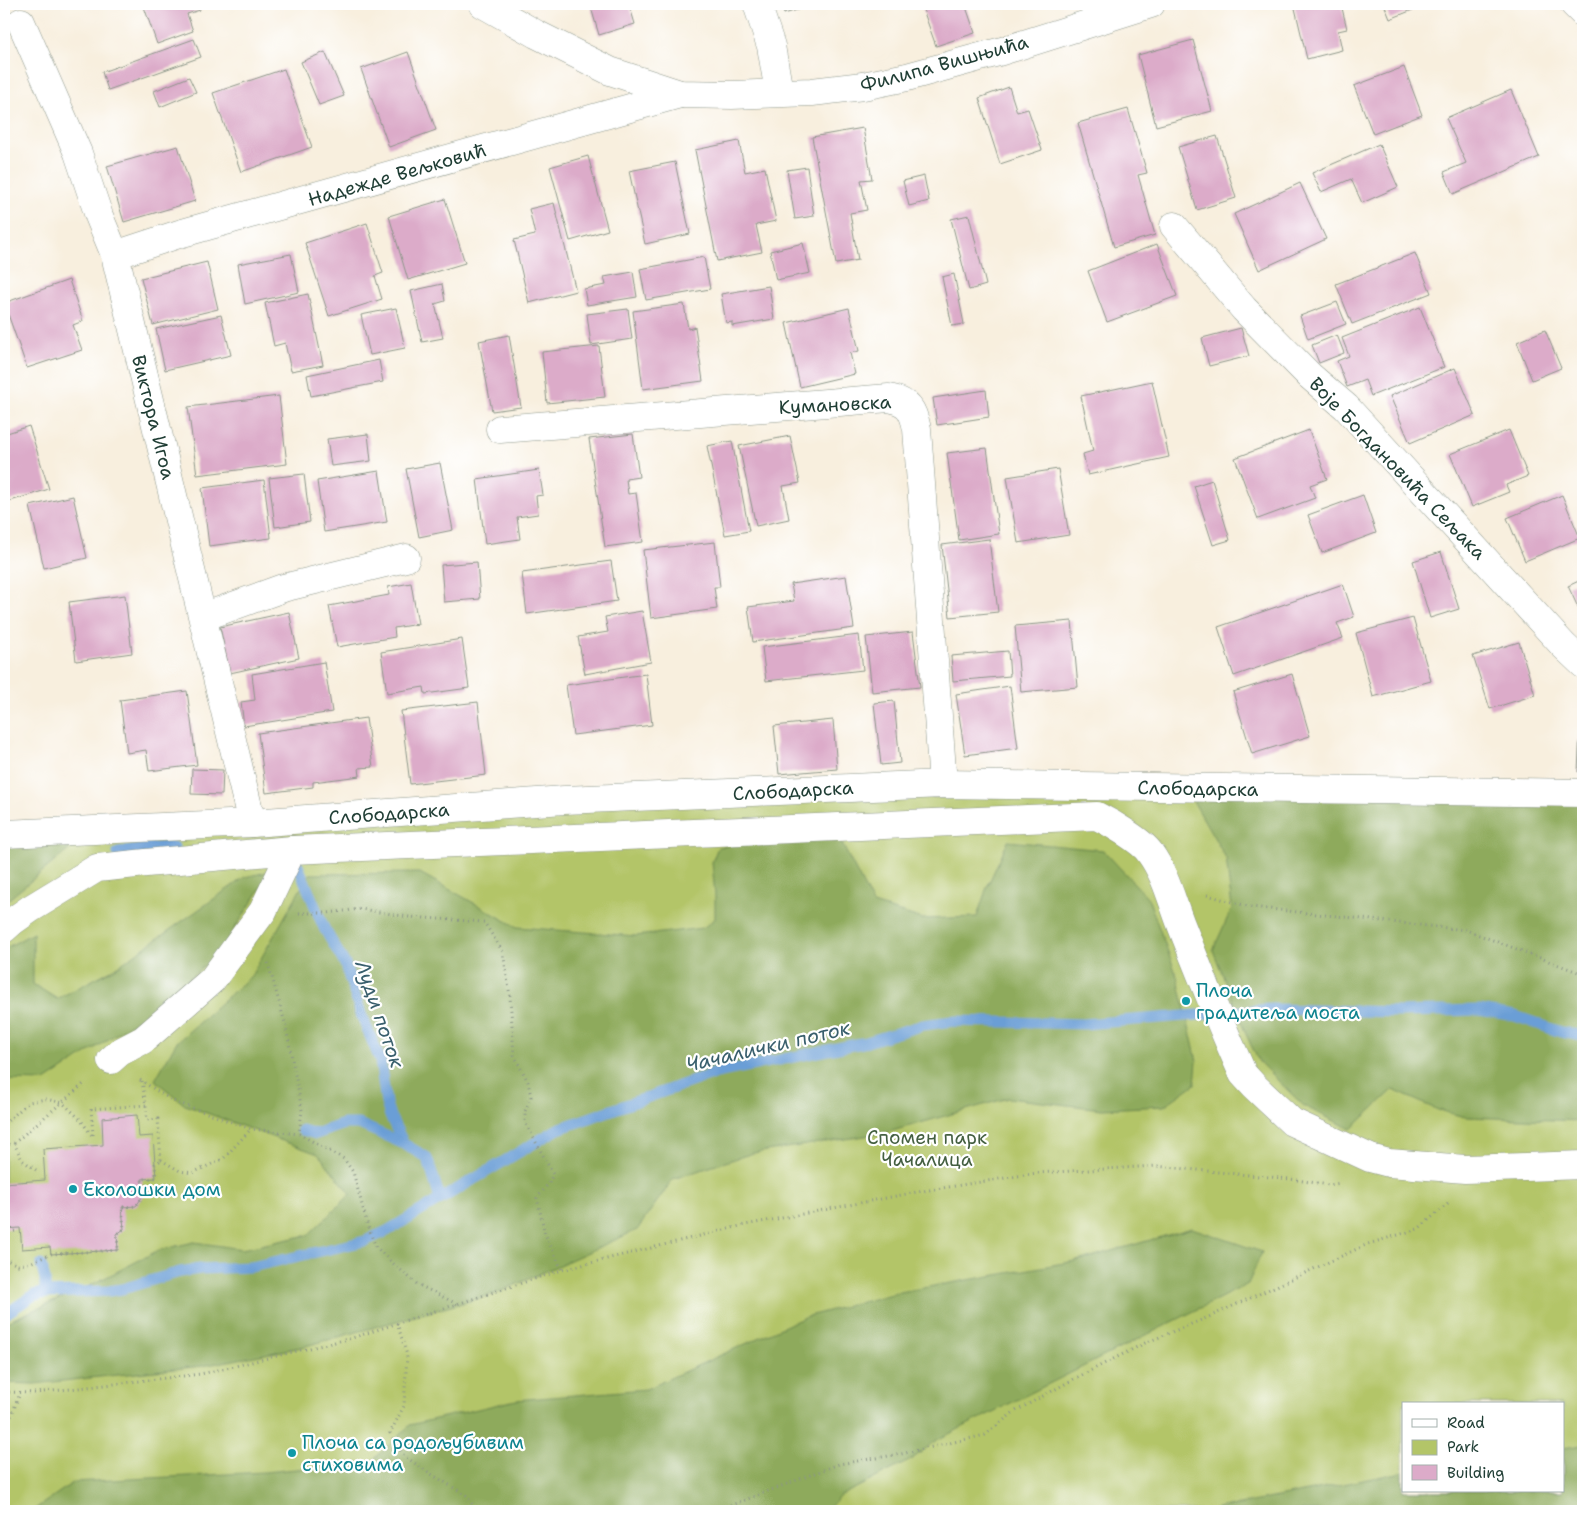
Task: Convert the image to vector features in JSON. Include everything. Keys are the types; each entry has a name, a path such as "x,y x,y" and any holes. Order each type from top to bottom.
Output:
{"street":[{"name":"Филипа Вишњића","path":"483,4 536,34 610,70 680,94 812,92 854,87 907,77 1151,4"},
{"path":"757,4 771,46 779,92"},
{"path":"1574,4 1583,13"},
{"name":"Виктора Игоа","path":"21,22 78,153 99,216 115,255 252,823"},
{"name":"Надежде Вељковић","path":"115,255 179,234 680,94"},
{"name":"Воје Богдановића Сељака","path":"1174,226 1244,310 1310,376 1346,407 1563,645 1583,664"},
{"name":"Кумановска","path":"500,429 889,398 907,405 914,416 917,429 943,784"},
{"path":"203,617 282,588 406,558"},
{"name":"Слободарска","path":"4,834 252,823 564,800 943,784 1583,793"},
{"path":"4,930 30,909 97,868 292,850 1098,816 1118,827 1150,851 1167,884 1206,988 1243,1074 1292,1122 1370,1158 1389,1163 1465,1169 1583,1165"},
{"path":"111,1060 120,1052 143,1040 212,980 263,911 292,850"}],"path":[{"path":"1167,884 1251,907 1466,930 1583,974"},
{"path":"305,914 361,908 409,917 484,922 503,952 510,996 514,1055 528,1082 531,1097 525,1111 525,1122 553,1174 549,1183 537,1198 544,1234 562,1270"},
{"path":"256,922 285,1023 302,1110 299,1134"},
{"path":"4,1004 7,1016 7,1030 4,1045"},
{"path":"4,1146 14,1143 111,1060 173,1101 252,1129 299,1134 344,1159 353,1172 369,1230 376,1247 417,1284 458,1304"},
{"path":"142,1081 147,1120 158,1119 161,1160"},
{"path":"4,1124 6,1120 29,1102 46,1100 63,1103 80,1119 93,1137 91,1110 146,1105"},
{"path":"161,1160 180,1172 192,1173 223,1159 252,1129"},
{"path":"14,1143 22,1160 36,1170"},
{"path":"4,1259 18,1265 30,1263 50,1254 118,1250 117,1234 124,1230 122,1208 136,1206 143,1196 142,1179 156,1178 155,1164 161,1160"},
{"path":"4,1392 35,1393 201,1374 352,1338 562,1270 740,1226 917,1192 1037,1173 1156,1166 1290,1179 1329,1185 1352,1182 1389,1163"},
{"path":"716,1511 839,1464 901,1454 985,1435 1014,1412 1144,1344 1211,1316 1368,1244 1418,1229 1449,1203 1483,1169"},
{"path":"4,1232 17,1231"},
{"path":"397,1324 407,1355 404,1406 390,1433 404,1456 466,1495 477,1511"},
{"path":"4,1436 20,1393"}],"green space":[{"path":"1185,787 1583,793 1583,1121 1465,1117 1438,1110 1393,1090 1351,1129 1304,1106 1259,1062 1245,1032 1213,950 1232,908 1226,858"},
{"name":"Спомен парк Чачалица","path":"1583,793 1583,1511 4,1511 4,834 564,800"},
{"path":"93,830 4,903 4,834"},
{"path":"839,838 873,904 923,919 977,917 987,887 1008,841 1103,850 1148,898 1178,979 1197,1061 1195,1084 1164,1106 1102,1109 1008,1098 885,1133 753,1153 673,1179 637,1230 495,1294 302,1347 202,1366 34,1384 4,1383 4,1323 85,1288 159,1250 194,1242 242,1249 308,1235 351,1194 318,1154 185,1105 155,1080 176,1043 251,976 309,874 420,873 517,927 636,936 703,928 715,919 712,862 718,847 772,840"},
{"path":"272,871 217,956 133,1023 45,1081 4,1080 4,949 33,933 33,984 57,999 117,967 245,877"},
{"path":"1192,1228 1262,1252 1248,1284 937,1440 911,1460 840,1496 826,1511 34,1511 74,1482 265,1472 371,1462 410,1425 516,1400 646,1389 805,1317 900,1292 1081,1260"},
{"path":"1583,1445 1583,1511 1207,1511 1402,1472 1402,1492 1564,1492 1564,1448"}],"building":[{"path":"143,4 198,4 200,10 187,14 193,31 157,44"},
{"path":"590,4 629,4 635,24 599,35"},
{"path":"781,4 817,4 784,14"},
{"path":"921,4 965,4 975,33 936,46"},
{"path":"1294,4 1341,4 1347,29 1338,31 1342,50 1307,59"},
{"path":"1384,4 1419,4 1420,7 1390,19"},
{"path":"194,39 201,57 108,90 102,72"},
{"path":"1193,40 1212,111 1156,126 1138,55"},
{"path":"325,52 344,96 319,105 301,62"},
{"path":"408,52 436,130 389,147 361,69"},
{"path":"1404,67 1422,115 1373,134 1354,86"},
{"path":"284,69 312,147 241,172 213,93"},
{"path":"189,77 196,92 160,107 154,91"},
{"path":"1009,87 1017,112 1028,109 1042,150 1000,164 979,98"},
{"path":"1511,90 1539,157 1453,194 1444,172 1466,163 1446,118"},
{"path":"1128,109 1147,173 1138,175 1155,235 1114,247 1078,123"},
{"path":"863,128 872,179 861,180 867,210 850,213 858,260 836,264 812,137"},
{"path":"1217,136 1236,198 1197,210 1178,147"},
{"path":"739,141 745,172 765,168 776,221 756,225 762,252 717,261 695,150"},
{"path":"1379,144 1398,187 1362,203 1351,179 1321,192 1312,173"},
{"path":"178,146 195,201 124,222 107,166"},
{"path":"588,156 608,230 570,241 550,167"},
{"path":"675,162 690,234 645,244 629,171"},
{"path":"807,167 814,216 795,219 787,170"},
{"path":"924,176 929,201 909,206 903,181"},
{"path":"1300,183 1326,239 1259,270 1234,214"},
{"path":"445,199 465,263 408,280 389,216"},
{"path":"554,203 576,291 529,303 514,240 535,235 529,209"},
{"path":"969,215 986,285 969,290 951,219"},
{"path":"367,223 383,273 375,276 382,299 329,316 305,243"},
{"path":"803,243 810,273 776,280 770,251"},
{"path":"1157,244 1177,296 1107,322 1088,271"},
{"path":"1415,253 1431,293 1352,324 1336,284"},
{"path":"291,254 299,292 245,304 238,264"},
{"path":"704,257 710,289 646,300 640,269"},
{"path":"207,262 218,309 153,325 141,278"},
{"path":"633,272 637,297 587,305 584,289 606,285 604,277"},
{"path":"954,274 964,324 952,326 942,277"},
{"path":"69,280 83,321 73,325 82,350 27,368 4,303"},
{"path":"442,284 445,301 435,304 443,338 422,342 411,291"},
{"path":"769,286 774,319 732,326 732,322 726,323 721,294"},
{"path":"308,294 323,365 291,371 285,343 274,346 265,303"},
{"path":"1337,302 1346,324 1308,339 1300,316"},
{"path":"684,304 688,329 695,327 703,381 643,389 633,311"},
{"path":"1420,307 1444,367 1371,396 1365,380 1347,387 1337,361 1349,356 1342,338"},
{"path":"396,308 405,348 370,355 361,315"},
{"path":"849,308 859,351 850,353 855,374 800,387 786,323"},
{"path":"628,309 632,339 591,345 587,314"},
{"path":"221,315 231,355 165,370 156,329"},
{"path":"1241,328 1249,356 1209,366 1202,338"},
{"path":"1545,330 1561,368 1532,380 1517,342"},
{"path":"509,335 521,407 492,411 479,341"},
{"path":"1337,335 1344,353 1319,363 1312,345"},
{"path":"599,346 605,397 547,403 542,352"},
{"path":"379,360 383,382 311,396 307,375"},
{"path":"1455,368 1475,415 1410,443 1390,396"},
{"path":"1152,381 1169,457 1088,475 1083,454 1093,451 1081,396"},
{"path":"986,390 989,417 937,425 933,398"},
{"path":"279,396 287,464 197,475 188,407"},
{"path":"29,426 49,489 4,503 4,434"},
{"path":"1309,430 1327,479 1310,485 1315,498 1258,519 1235,458"},
{"path":"1509,430 1528,476 1506,485 1509,492 1472,507 1450,454"},
{"path":"368,434 371,461 331,466 327,439"},
{"path":"633,434 639,477 626,479 628,494 636,493 643,542 605,547 589,439"},
{"path":"790,436 800,483 783,486 789,519 756,526 739,446"},
{"path":"732,441 749,531 725,535 707,446"},
{"path":"987,448 999,534 959,540 947,453"},
{"path":"440,463 453,530 419,537 406,469"},
{"path":"1058,469 1069,535 1018,543 1007,477"},
{"path":"539,470 543,495 536,496 538,514 517,517 520,539 485,544 477,479"},
{"path":"379,471 387,522 324,532 317,481"},
{"path":"304,474 310,522 275,527 269,478"},
{"path":"264,480 271,538 209,546 202,488"},
{"path":"1212,480 1230,540 1213,545 1194,486"},
{"path":"1363,495 1376,533 1322,553 1308,515"},
{"path":"1562,495 1580,538 1525,561 1507,518"},
{"path":"73,496 87,558 44,568 30,506"},
{"path":"989,539 998,612 950,617 942,545"},
{"path":"715,542 720,587 714,587 717,609 651,618 643,550"},
{"path":"1441,552 1459,609 1430,618 1413,561"},
{"path":"611,561 617,601 527,614 522,573"},
{"path":"477,562 480,599 444,602 441,565"},
{"path":"846,576 854,628 753,642 748,607 794,601 791,584"},
{"path":"1583,579 1583,618 1568,586"},
{"path":"411,583 418,624 394,628 395,637 337,647 329,606 389,595 388,587"},
{"path":"1343,584 1354,617 1337,623 1343,638 1234,676 1218,627"},
{"path":"125,595 132,653 76,661 69,602"},
{"path":"642,611 651,662 585,674 578,637 608,632 605,617"},
{"path":"289,612 299,658 230,673 220,627"},
{"path":"1413,618 1431,681 1373,697 1356,633"},
{"path":"1072,621 1078,687 1021,692 1015,626"},
{"path":"913,632 920,687 872,692 866,637"},
{"path":"859,635 863,670 766,681 762,647"},
{"path":"462,639 469,688 425,694 424,687 387,693 381,652"},
{"path":"1519,642 1535,695 1490,709 1473,656"},
{"path":"1008,651 1010,676 953,681 951,656"},
{"path":"324,662 332,712 244,726 241,702 255,700 252,674"},
{"path":"646,674 652,725 573,735 566,685"},
{"path":"1292,674 1310,736 1252,754 1233,692"},
{"path":"1010,686 1018,748 965,755 956,694"},
{"path":"187,691 197,765 149,771 146,750 127,753 120,700"},
{"path":"894,701 900,763 881,765 874,703"},
{"path":"478,702 486,775 410,784 401,711"},
{"path":"366,718 373,767 359,768 360,776 313,782 313,787 266,793 258,733"},
{"path":"833,720 837,769 779,774 774,726"},
{"path":"1580,729 1583,729 1583,772 1578,772"},
{"path":"192,769 223,770 222,795 191,794"},
{"name":"Еколошки дом","path":"137,1115 139,1137 153,1136 156,1178 142,1179 143,1196 136,1206 122,1207 124,1229 117,1234 118,1250 51,1254 50,1247 22,1249 20,1228 4,1229 4,1183 45,1180 43,1149 103,1145 102,1118"}],"waterway":[{"name":"Луди поток","path":"118,853 149,848 174,847"},
{"name":"Луди поток","path":"297,863 324,928 345,964 361,1014 380,1060 386,1103 390,1116 404,1144 426,1157 440,1199"},
{"name":"Чачалички поток","path":"4,1315 34,1295 122,1289 180,1272 200,1269 251,1267 365,1241 387,1231 558,1129 716,1073 867,1042 923,1025 953,1021 1084,1024 1272,1009 1400,1012 1479,1010 1515,1016 1561,1032 1583,1036"},
{"path":"302,1130 316,1134 344,1124 359,1124 404,1144"},
{"path":"41,1265 45,1279 45,1293"}],"place":[{"name":"Плоча градитеља моста","path":"1186,1001"},
{"name":"Еколошки дом","path":"73,1189"},
{"name":"Плоча са родољубивим стиховима","path":"292,1453"}]}
